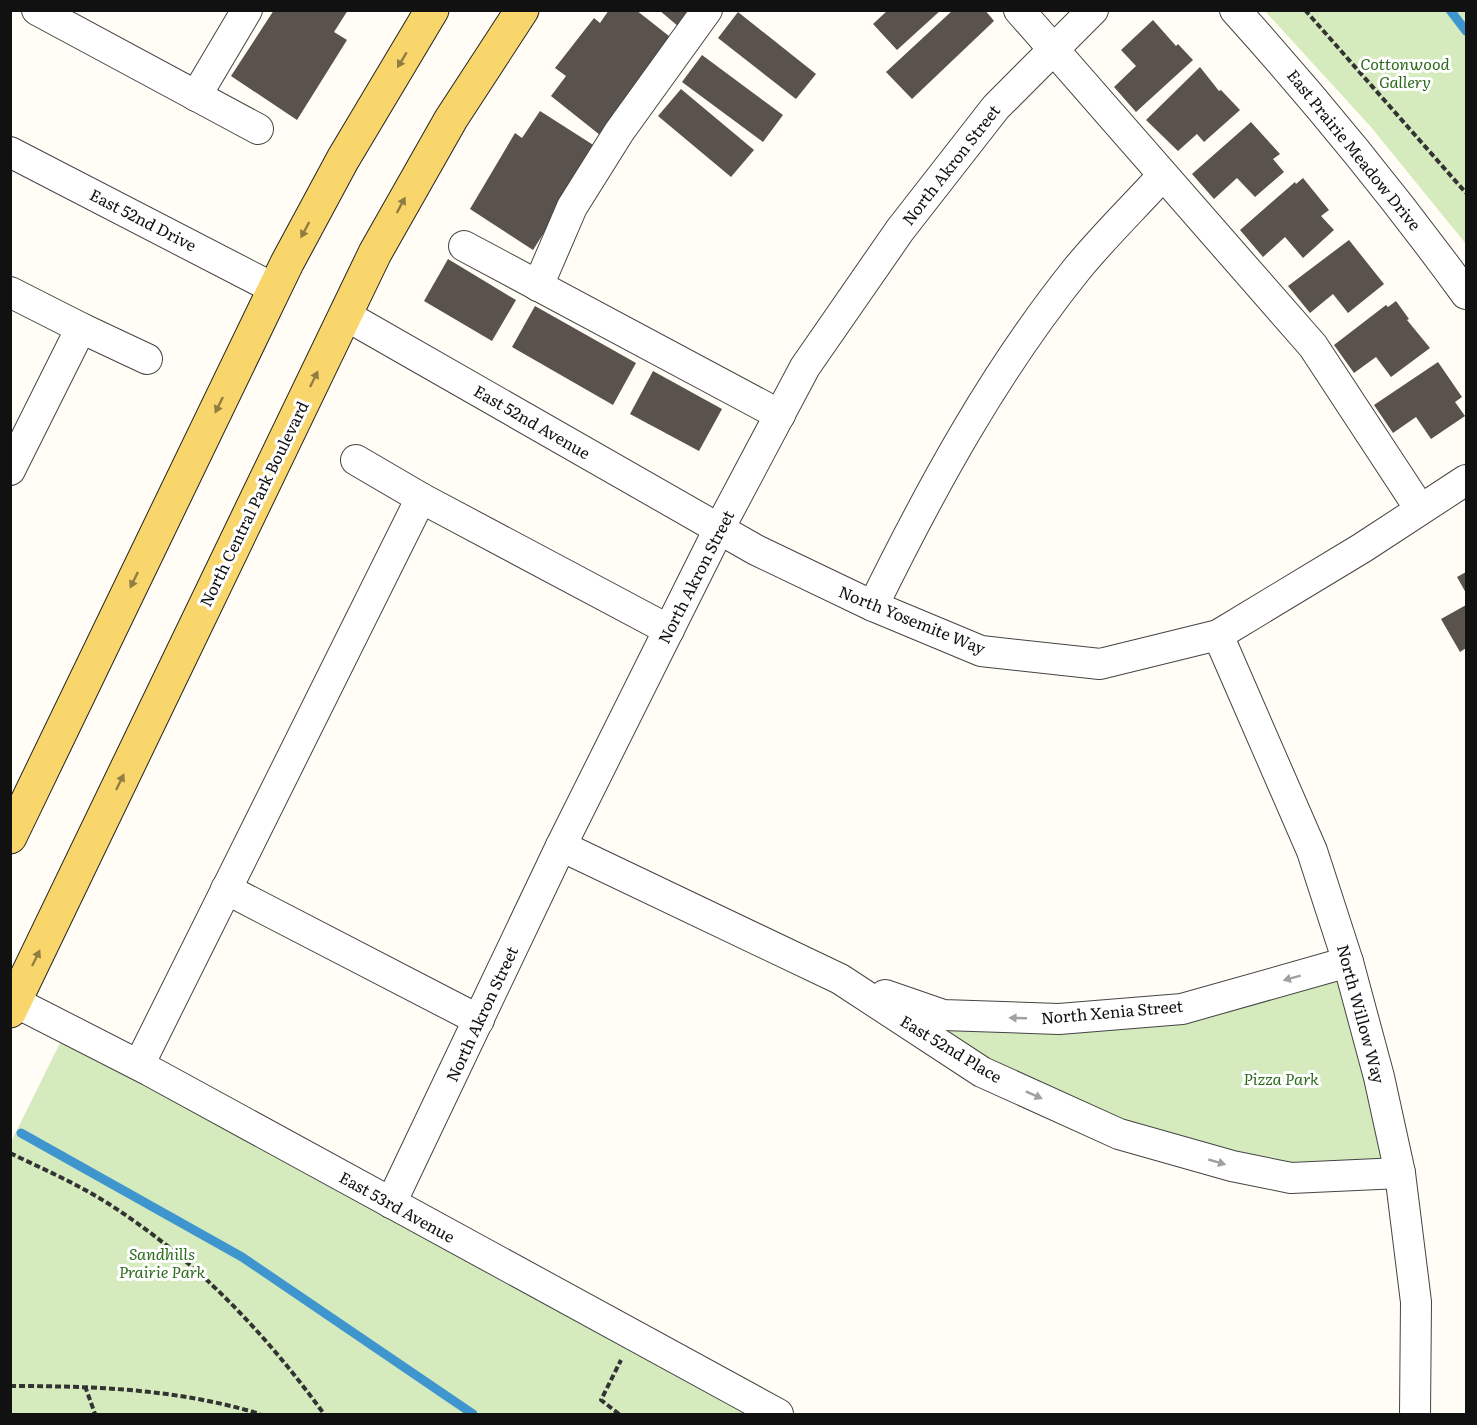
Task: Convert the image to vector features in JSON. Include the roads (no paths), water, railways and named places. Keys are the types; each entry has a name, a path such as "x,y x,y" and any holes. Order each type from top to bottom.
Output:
{"main road":[{"path":"10,837 275,289 349,149 432,10"},
{"name":"North Central Park Boulevard","path":"13,1006 345,315 412,183 490,56 522,10"}],"street":[{"path":"38,10 258,129"},
{"path":"196,96 247,10"},
{"path":"538,286 572,207 618,132 707,10"},
{"path":"1019,10 1313,346 1420,509"},
{"name":"North Akron Street","path":"391,1203 561,846 719,529 805,367 900,230 996,107 1093,10"},
{"name":"East Prairie Meadow Drive","path":"1235,10 1306,89 1397,200 1467,294"},
{"name":"East 52nd Drive","path":"10,152 275,289"},
{"path":"873,606 930,491 998,378 1077,268 1163,174"},
{"path":"464,246 780,415"},
{"path":"10,292 147,359"},
{"name":"East 52nd Avenue","path":"345,315 719,529"},
{"path":"10,470 81,328"},
{"path":"356,460 421,498 669,630"},
{"name":"North Yosemite Way","path":"719,529 873,606 981,651 1100,664 1218,635 1362,548 1467,480"},
{"path":"139,1065 421,498"},
{"name":"North Willow Way","path":"1218,635 1312,850 1348,962 1380,1077 1400,1173 1416,1302 1415,1414"},
{"name":"East 52nd Place","path":"561,846 840,980 982,1072 1119,1134 1232,1166 1291,1178 1400,1173"},
{"path":"226,889 479,1020"},
{"name":"North Xenia Street","path":"840,980 943,1016 1059,1019 1182,1009 1348,962"},
{"name":"East 53rd Avenue","path":"13,1006 139,1065 778,1414"}],"waterway":[{"path":"1450,10 1466,31"},
{"path":"21,1133 242,1257 473,1414"}],"park label":[{"name":"Cottonwood Gallery","path":"1405,73"},
{"name":"Pizza Park","path":"1281,1079"},
{"name":"Sandhills Prairie Park","path":"162,1263"}]}
